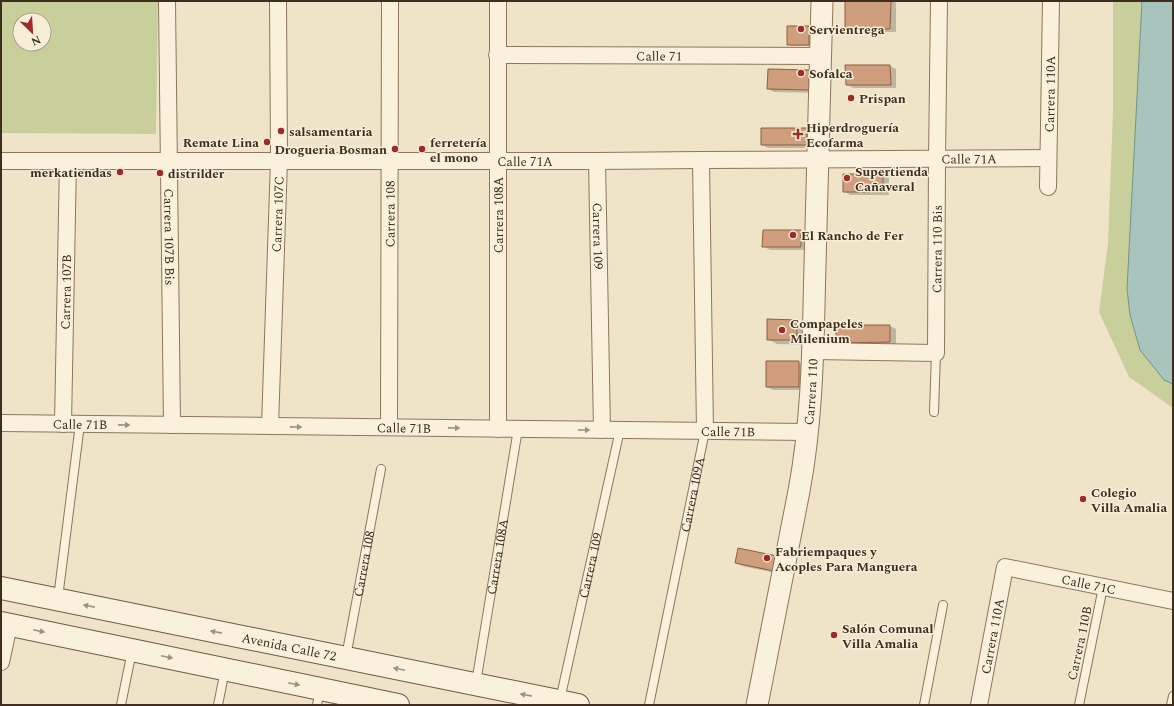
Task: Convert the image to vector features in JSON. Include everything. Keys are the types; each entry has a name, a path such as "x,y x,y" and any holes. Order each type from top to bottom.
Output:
{"main road":[{"name":"Avenida Calle 72","path":"1,588 569,703"},
{"path":"5,624 225,670 319,697 398,705"}],"street":[{"name":"Carrera 107B Bis","path":"167,1 172,425"},
{"name":"Carrera 107C","path":"270,426 278,160 278,1"},
{"name":"Carrera 108","path":"389,428 390,1"},
{"name":"Carrera 108A","path":"498,1 498,429"},
{"name":"Carrera 110","path":"756,705 801,485 808,432 813,351 822,1"},
{"name":"Carrera 110 Bis","path":"936,353 939,1"},
{"name":"Carrera 110A","path":"1048,187 1051,1"},
{"name":"Calle 71","path":"497,55 820,56"},
{"name":"Calle 71A","path":"1,161 597,161 1048,158"},
{"name":"Carrera 109A","path":"701,160 705,431"},
{"name":"Carrera 107B","path":"63,424 68,161"},
{"name":"Carrera 109","path":"597,161 602,430"},
{"path":"813,351 936,353"},
{"name":"Calle 71B","path":"1,423 808,432"},
{"name":"Carrera 110A","path":"978,705 1005,567"},
{"name":"Calle 71C","path":"1005,567 1173,601"},
{"path":"1,662 5,624"}],"lane":[{"path":"934,412 936,353"},
{"path":"57,600 80,424"},
{"name":"Carrera 108A","path":"476,684 518,429"},
{"name":"Carrera 109","path":"569,703 620,430"},
{"name":"Carrera 109A","path":"649,705 705,431"},
{"name":"Carrera 108","path":"346,658 381,469"},
{"name":"Carrera 110B","path":"1079,705 1103,587"},
{"path":"924,705 943,604"},
{"path":"121,705 132,650"},
{"path":"218,705 225,670"},
{"path":"1171,705 1173,696"}],"green space":[{"path":"1,1 158,1 156,134 1,133"},
{"path":"1113,1 1173,1 1173,408 1129,377 1099,312 1108,243 1113,112"}],"water":[{"path":"1142,1 1173,1 1173,384 1164,380 1140,350 1130,315 1127,289"}],"building":[{"path":"845,1 891,1 890,29 845,29"},
{"path":"787,26 809,26 809,45 787,45"},
{"path":"845,65 890,65 891,85 846,85"},
{"path":"768,69 809,70 809,90 767,89"},
{"path":"761,128 807,128 807,145 761,145"},
{"path":"843,174 883,174 883,192 843,192"},
{"path":"763,230 801,230 801,247 762,247"},
{"name":"Compapeles Milenium","path":"767,319 797,320 797,340 767,340"},
{"path":"836,325 890,325 890,342 836,343"},
{"path":"766,361 799,361 799,387 766,387"},
{"path":"738,548 777,556 774,571 735,563"}],"place":[{"name":"Servientrega","path":"801,29"},
{"name":"Sofalca","path":"801,73"},
{"name":"Prispan","path":"851,98"},
{"name":"salsamentaria","path":"281,131"},
{"name":"Hiperdroguería Ecofarma","path":"798,134"},
{"name":"Remate Lina","path":"267,142"},
{"name":"Drogueria Bosman","path":"395,149"},
{"name":"ferretería el mono","path":"422,149"},
{"name":"merkatiendas","path":"120,172"},
{"name":"distrilder","path":"160,173"},
{"name":"Supertienda Cañaveral","path":"847,178"},
{"name":"El Rancho de Fer","path":"793,235"},
{"name":"Compapeles Milenium","path":"782,330"},
{"name":"Colegio Villa Amalia","path":"1083,499"},
{"name":"Fabriempaques y Acoples Para Manguera","path":"767,558"},
{"name":"Salón Comunal Villa Amalia","path":"834,635"}]}
